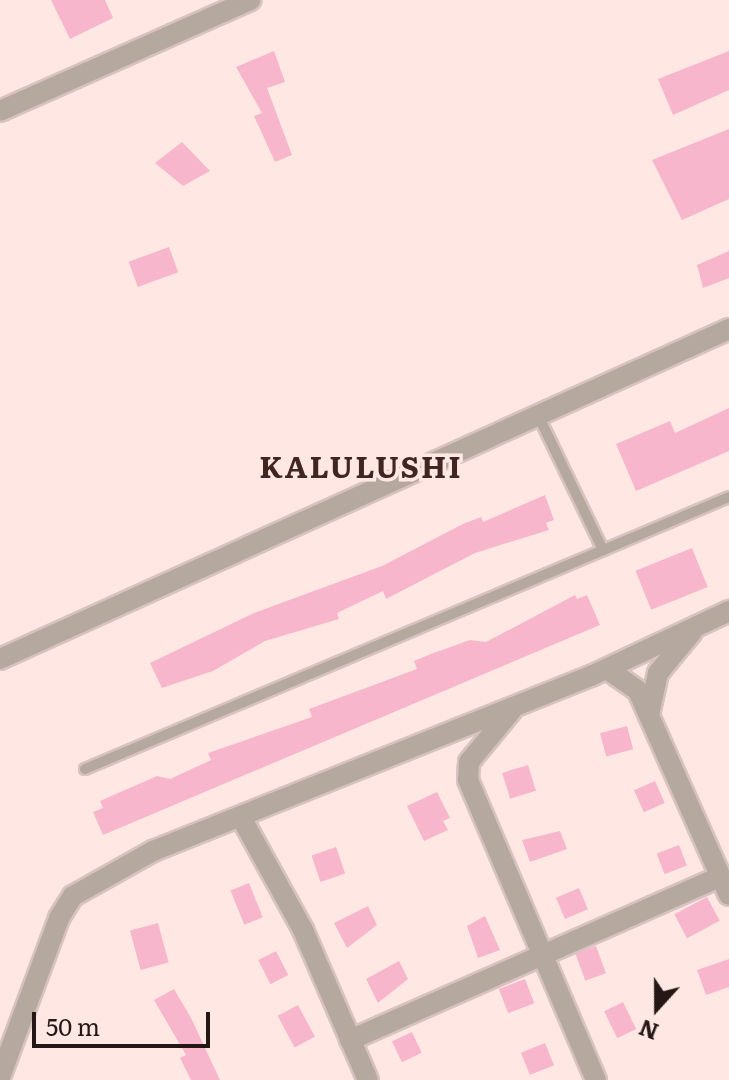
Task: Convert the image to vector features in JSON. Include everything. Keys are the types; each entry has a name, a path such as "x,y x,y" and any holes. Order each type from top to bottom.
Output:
{"street":[{"path":"0,111 251,0"},
{"path":"0,659 729,329"},
{"path":"0,1077 59,918 73,896 153,851 242,819 607,669 729,611"},
{"path":"649,715 658,673 695,627"},
{"path":"350,1040 542,956 724,886 638,691 607,669"},
{"path":"517,704 467,772 596,1080"},
{"path":"242,819 303,930 368,1080"}],"lane":[{"path":"538,415 603,550"},
{"path":"85,769 729,497"}],"building":[{"path":"51,0 105,0 113,18 70,39"},
{"path":"274,51 285,82 267,88 292,155 275,162 254,116 262,113 236,67"},
{"path":"729,51 729,90 673,115 658,79"},
{"path":"729,129 729,199 682,220 652,160"},
{"path":"182,142 210,171 183,186 155,163"},
{"path":"169,247 178,272 138,287 129,262"},
{"path":"729,251 729,278 703,288 697,265"},
{"path":"729,408 729,451 636,491 616,444 670,421 675,433"},
{"path":"545,495 554,520 546,523 549,530 475,553 386,599 383,591 337,613 339,619 265,641 213,671 162,688 150,663 254,613 382,566 463,524 481,517 483,522"},
{"path":"692,548 708,587 651,610 635,571"},
{"path":"575,595 577,599 587,595 600,625 103,835 93,812 103,808 100,801 157,776 170,779 211,760 208,753 312,717 309,709 417,669 414,661 470,640 486,642"},
{"path":"627,726 633,749 606,756 600,733"},
{"path":"528,765 536,791 510,799 502,773"},
{"path":"655,781 665,803 644,812 634,790"},
{"path":"437,792 450,818 443,821 448,830 424,841 407,806"},
{"path":"560,831 567,849 530,862 522,840"},
{"path":"679,845 687,866 664,874 657,854"},
{"path":"336,847 345,873 321,882 311,855"},
{"path":"249,883 263,917 244,925 230,890"},
{"path":"579,888 588,909 565,919 556,898"},
{"path":"707,897 720,921 687,938 674,914"},
{"path":"368,906 377,925 347,948 334,923"},
{"path":"485,916 500,950 478,958 467,926"},
{"path":"158,923 169,963 141,970 130,931"},
{"path":"596,946 606,973 585,981 575,954"},
{"path":"276,951 288,975 270,984 258,960"},
{"path":"729,959 729,987 706,995 697,970"},
{"path":"399,961 408,979 378,1003 366,979"},
{"path":"525,979 534,1003 508,1013 499,989"},
{"path":"174,989 220,1080 191,1080 180,1058 186,1055 154,1000"},
{"path":"623,1002 636,1029 617,1038 604,1011"},
{"path":"298,1005 315,1037 295,1048 278,1016"},
{"path":"412,1032 422,1053 402,1062 392,1041"},
{"path":"545,1043 554,1065 530,1075 521,1053"}],"district":[{"name":"KALULUSHI","path":"361,465"}]}
